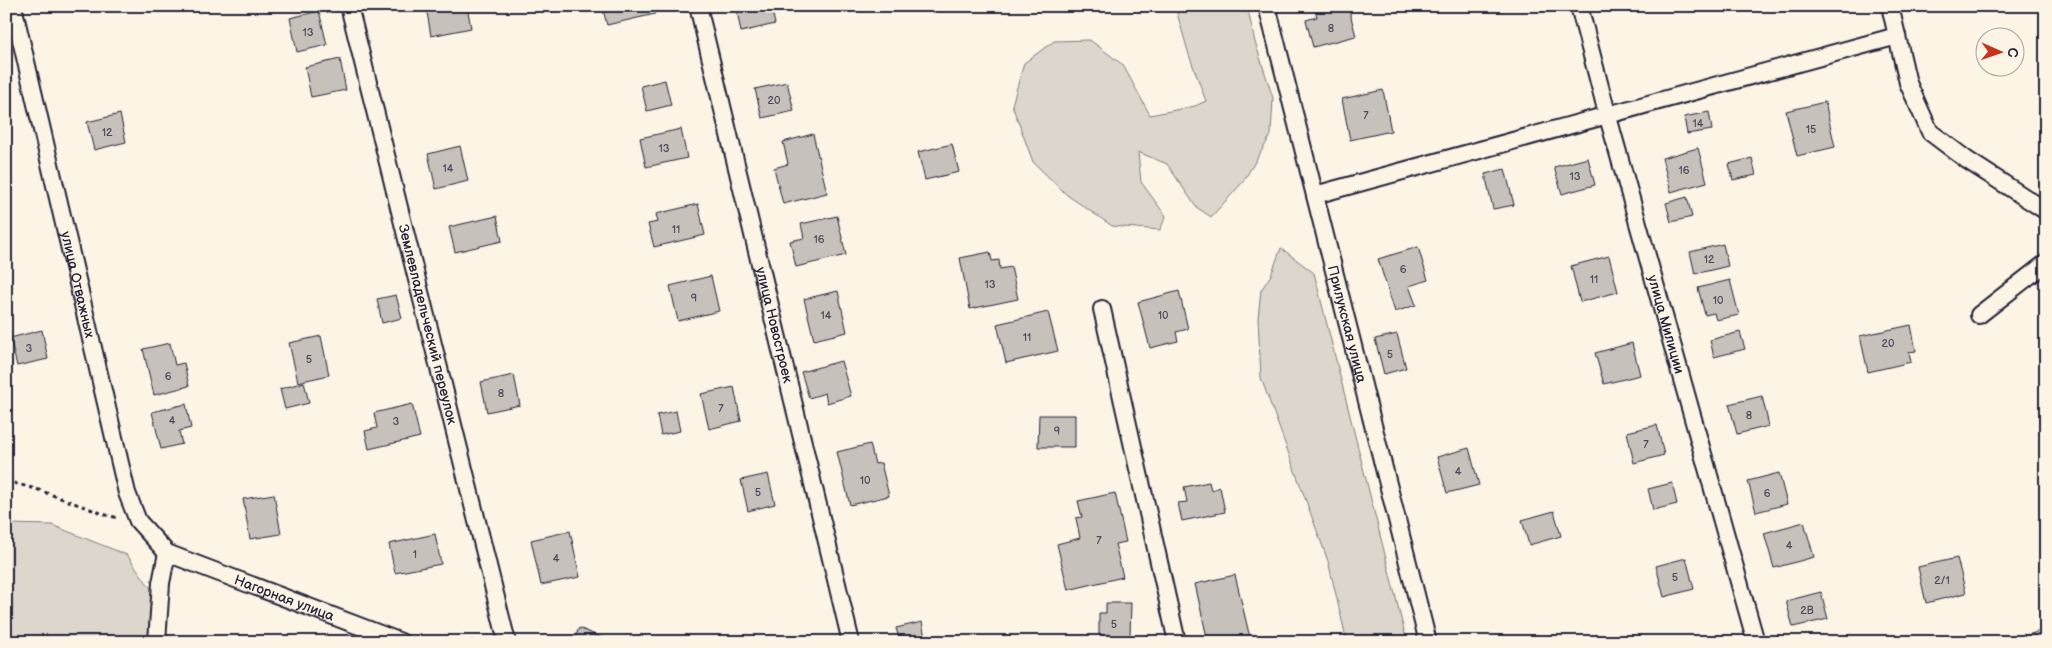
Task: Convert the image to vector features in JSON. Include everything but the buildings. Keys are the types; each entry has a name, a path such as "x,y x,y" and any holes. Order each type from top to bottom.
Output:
{"street":[{"name":"улица Отважных","path":"13,6 127,493 138,521 167,553"},
{"name":"Землевладельческий переулок","path":"349,6 507,642"},
{"name":"улица Новостроек","path":"698,6 851,642"},
{"name":"Прилукская улица","path":"1267,6 1428,642"},
{"name":"улица Милиции","path":"1579,6 1756,642"},
{"path":"1890,6 1908,83 1930,132 1967,160 2046,211"},
{"path":"1315,195 1897,36"},
{"path":"1979,315 2046,263"},
{"path":"1102,309 1177,642"},
{"path":"157,642 161,583 167,553"},
{"name":"Нагорная улица","path":"167,553 401,642"}],"path":[{"path":"6,482 36,489 108,516 138,521"}],"shaded area":[{"path":"1175,6 1247,6 1255,42 1273,98 1271,135 1243,182 1211,217 1196,207 1167,164 1138,152 1141,182 1166,216 1160,230 1112,226 1067,195 1033,162 1012,105 1024,63 1054,41 1090,40 1123,65 1150,115 1195,106 1206,101 1189,55"},
{"path":"1281,248 1314,273 1407,642 1347,642 1328,561 1261,378 1258,318 1261,290 1271,275"},
{"path":"6,524 52,525 127,555 154,593 151,642 6,642"}]}
